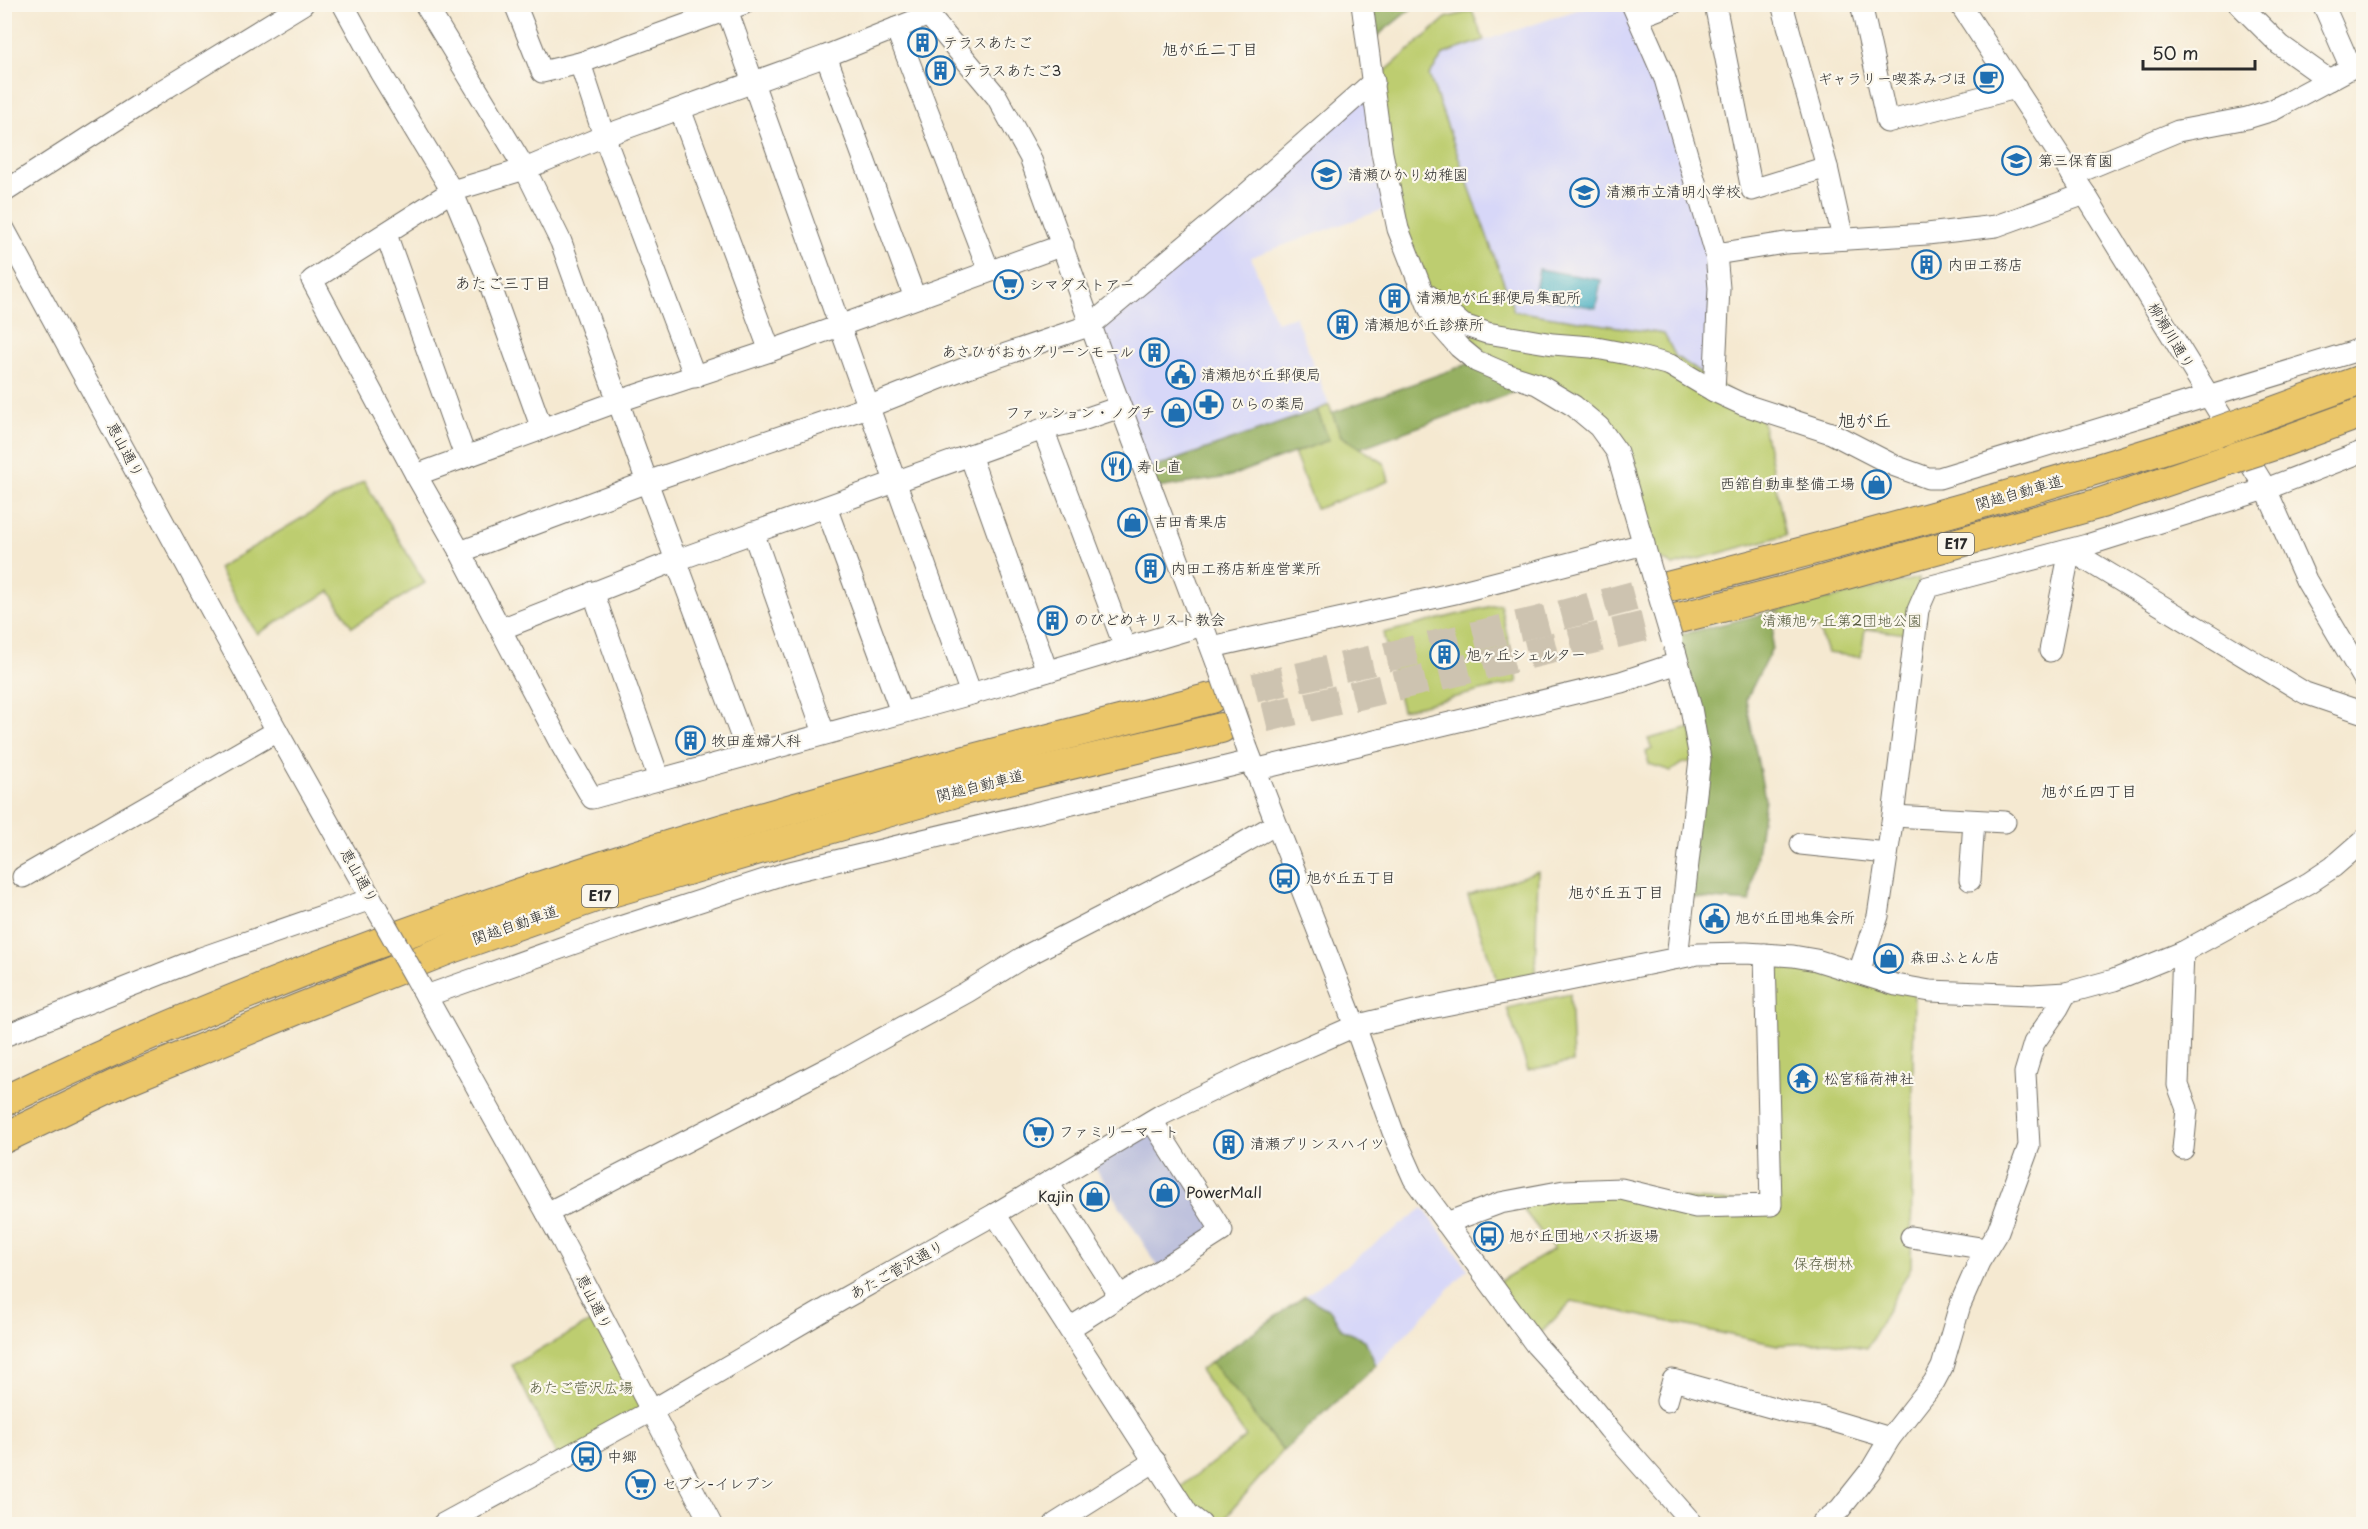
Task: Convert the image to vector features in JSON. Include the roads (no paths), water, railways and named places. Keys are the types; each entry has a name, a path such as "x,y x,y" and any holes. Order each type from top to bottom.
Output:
{"highway":[{"name":"関越自動車道","path":"1667,586 1791,556 2072,478 2217,432 2364,379"},
{"name":"E17","path":"1674,630 1796,588 2101,503 2364,412"},
{"name":"関越自動車道","path":"4,1101 106,1052 290,976 443,918 589,868 732,825 996,751 1211,698"},
{"name":"関越自動車道","path":"4,1138 121,1082 298,1009 454,946 602,895 963,790 1221,728"}],"street":[{"path":"4,192 153,96 303,4"},
{"path":"343,4 380,72 452,191 487,276 542,429"},
{"path":"425,4 525,169 561,242 646,482 748,754"},
{"path":"515,4 542,72 580,63 732,6 754,82 971,694"},
{"path":"1362,4 1382,153 1398,229 1419,288 1437,322 1459,347 1476,361 1537,384 1574,406 1599,427 1617,452 1646,551 1674,630 1678,663 1695,727 1700,759 1677,958"},
{"path":"1672,4 1635,11 1665,79 1716,254 1719,288 1714,391"},
{"path":"1715,4 1752,190 1827,168"},
{"path":"1782,4 1827,168 1843,239"},
{"path":"1862,4 1887,122 2016,88"},
{"name":"柳瀬川通り","path":"1960,4 2085,194 2266,489 2306,580 2364,679"},
{"path":"2239,4 2280,45 2330,80"},
{"path":"2072,175 2178,131 2247,118 2273,110 2357,65 2323,4"},
{"path":"1203,625 971,694 592,798 312,280 452,191 525,169 604,136 826,56 896,28 924,10 997,97 1030,157 1120,407 1203,625 1215,657 1251,760 1355,1026 1401,1153 1414,1179 1536,1345 1693,1524"},
{"path":"896,28 989,271"},
{"path":"826,56 915,298"},
{"path":"580,63 604,136 695,377"},
{"path":"460,552 646,482 868,407 968,367 1091,325 1225,213 1374,81"},
{"path":"680,109 770,351"},
{"path":"1716,254 1785,243 1996,226 2085,194"},
{"name":"恵山通り","path":"4,229 278,732 547,1213 711,1524"},
{"path":"386,234 465,456"},
{"path":"416,475 619,401 770,351 1063,246"},
{"path":"1419,288 1463,325 1487,333 1628,354 1670,365 1714,391 1742,404 1831,433 1895,466 1928,478 1939,478 2364,347"},
{"path":"501,629 677,560 970,454 1043,429 1079,421 1120,407"},
{"path":"1043,429 1125,648"},
{"path":"1859,972 1878,916 1893,816 1918,610 1928,587 2070,550 2266,489 2364,452"},
{"path":"970,454 1047,671"},
{"path":"826,507 901,712"},
{"path":"753,532 824,733"},
{"path":"2050,651 2070,550"},
{"path":"2070,550 2305,693 2364,713"},
{"path":"1215,657 1444,596 1646,551"},
{"path":"593,592 659,779"},
{"path":"423,992 786,873 1251,760 1608,686 1678,663"},
{"path":"23,877 278,732"},
{"path":"1893,816 2005,822"},
{"path":"1970,880 1974,821"},
{"path":"547,1213 832,1066 967,992 1022,958 1233,849 1276,824"},
{"name":"あたご菅沢通り","path":"443,1524 651,1411 995,1214 1152,1121 1203,1094 1355,1026 1415,1011 1677,958 1711,954 1765,954 1816,960 1896,985 1930,991 2013,995 2066,993 2114,980 2183,952 2309,883 2333,867 2364,840"},
{"path":"1802,844 1887,853"},
{"path":"4,1036 201,958 375,905"},
{"path":"2183,952 2178,1085 2187,1109 2183,1149"},
{"path":"1446,1223 1500,1203 1564,1191 1621,1189 1696,1207 1771,1205 1765,954"},
{"path":"1821,1524 1840,1509 1871,1470 1890,1438 1938,1374 1960,1305 1998,1231 2029,1146 2025,1073 2034,1043 2066,993"},
{"path":"1070,1328 1222,1231 1152,1121"},
{"path":"1048,1183 1120,1296"},
{"path":"995,1214 1188,1514 1201,1524"},
{"path":"1911,1237 1987,1249"},
{"path":"1666,1401 1673,1380 1788,1412 1820,1417 1890,1438"},
{"path":"1055,1524 1155,1461"}],"water":[{"path":"1539,269 1601,280 1596,308 1534,297"}],"tunnel":[{"path":"1211,698 1540,621 1667,587"},
{"path":"1221,728 1675,619"}],"place":[{"name":"テラスあたご","path":"922,43"},
{"name":"テラスあたご3","path":"941,71"},
{"name":"ギャラリー喫茶みづほ","path":"1988,79"},
{"name":"第三保育園","path":"2017,161"},
{"name":"清瀬ひかり幼稚園","path":"1327,175"},
{"name":"清瀬市立清明小学校","path":"1585,192"},
{"name":"内田工務店","path":"1927,265"},
{"name":"シマダストアー","path":"1008,285"},
{"name":"清瀬旭が丘郵便局集配所","path":"1395,298"},
{"name":"清瀬旭が丘診療所","path":"1343,325"},
{"name":"あさひがおかグリーンモール","path":"1155,352"},
{"name":"清瀬旭が丘郵便局","path":"1180,375"},
{"name":"ひらの薬局","path":"1209,404"},
{"name":"ファッション・ノグチ","path":"1176,413"},
{"name":"寿し直","path":"1116,467"},
{"name":"西舘自動車整備工場","path":"1876,484"},
{"name":"吉田青果店","path":"1132,522"},
{"name":"内田工務店新座営業所","path":"1150,569"},
{"name":"のびどめキリスト教会","path":"1053,620"},
{"name":"旭ヶ丘シェルター","path":"1445,655"},
{"name":"牧田産婦人科","path":"690,741"},
{"name":"旭が丘五丁目","path":"1285,878"},
{"name":"旭が丘団地集会所","path":"1714,918"},
{"name":"森田ふとん店","path":"1889,958"},
{"name":"松宮稲荷神社","path":"1803,1079"},
{"name":"ファミリーマート","path":"1038,1132"},
{"name":"清瀬プリンスハイツ","path":"1229,1144"},
{"name":"PowerMall","path":"1165,1193"},
{"name":"Kajin","path":"1095,1197"},
{"name":"旭が丘団地バス折返場","path":"1488,1236"},
{"name":"中郷","path":"586,1457"},
{"name":"セブン-イレブン","path":"641,1484"}],"district":[{"name":"旭が丘二丁目","path":"1210,49"},
{"name":"あたご三丁目","path":"503,283"},
{"name":"旭が丘","path":"1864,421"},
{"name":"旭が丘四丁目","path":"2089,791"},
{"name":"旭が丘五丁目","path":"1616,892"}],"park label":[{"name":"清瀬旭ヶ丘第2団地公園","path":"1842,621"},
{"name":"保存樹林","path":"1823,1264"},
{"name":"あたご菅沢広場","path":"581,1388"}]}
